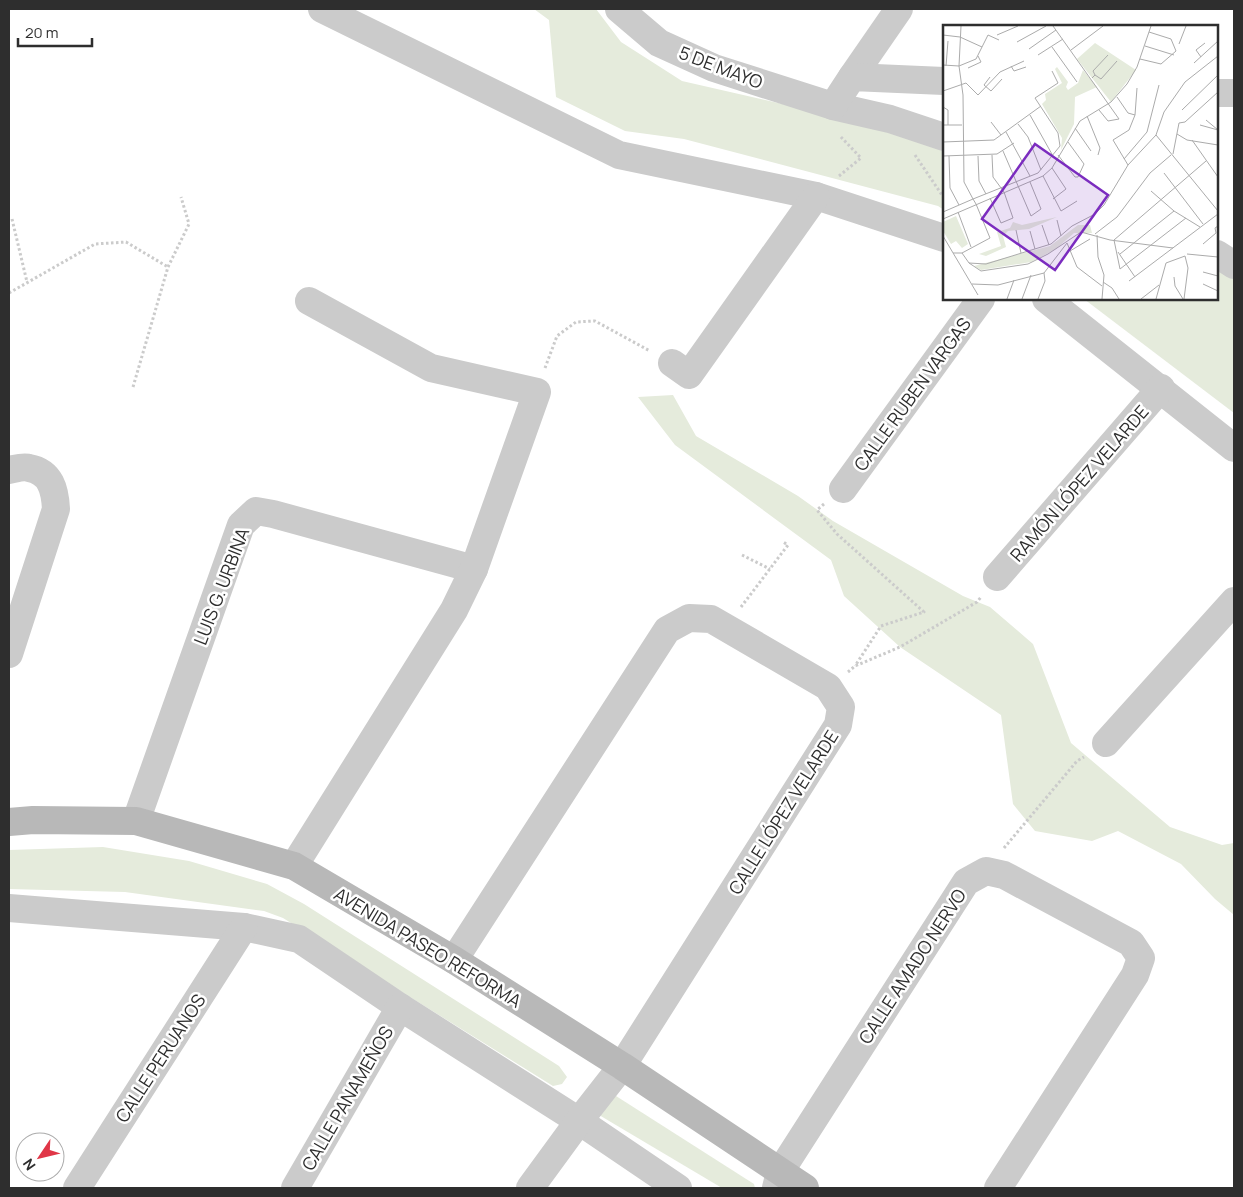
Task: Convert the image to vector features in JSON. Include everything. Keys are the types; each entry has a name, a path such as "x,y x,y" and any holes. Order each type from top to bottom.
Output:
{"main road":[{"name":"AVENIDA PASEO REFORMA","path":"9,822 33,820 136,821 294,866 454,960 622,1066 778,1180 805,1188"}],"street":[{"path":"322,9 619,155 816,196 943,238"},
{"name":"5 DE MAYO","path":"619,9 659,43 714,68 833,106 890,119 943,137"},
{"path":"833,106 899,9"},
{"path":"852,77 943,81"},
{"path":"1218,93 1234,93"},
{"path":"672,363 689,375 816,196"},
{"path":"1218,255 1234,264"},
{"name":"CALLE RUBEN VARGAS","path":"843,489 981,300"},
{"path":"1047,300 1161,388 1234,448"},
{"path":"294,866 454,610 474,569 537,392 431,368 309,301"},
{"name":"RAMÓN LÓPEZ VELARDE","path":"997,577 1161,388"},
{"path":"9,470 28,467 44,474 55,490 56,509 9,654"},
{"name":"LUIS G. URBINA","path":"136,821 241,525 256,511 474,569"},
{"path":"1106,743 1234,600"},
{"name":"CALLE LÓPEZ VELARDE","path":"454,960 667,630 689,618 711,619 828,687 842,707 838,725 622,1066 530,1188"},
{"path":"986,871 1004,876 1131,943 1141,958 1135,975 998,1188"},
{"name":"CALLE AMADO NERVO","path":"778,1180 966,882 986,871"},
{"path":"9,908 244,927 299,939 400,1007 579,1121 678,1188"},
{"name":"CALLE PERUANOS","path":"77,1188 244,927"},
{"name":"CALLE PANAMEÑOS","path":"295,1188 400,1007"}],"path":[{"path":"816,196 861,158 828,123 833,106"},
{"path":"890,119 943,197"},
{"path":"134,387 168,267 189,224 181,197"},
{"path":"12,219 27,282"},
{"path":"9,292 95,244 126,242 168,267"},
{"path":"537,392 557,336 576,322 595,321 672,363"},
{"path":"817,510 837,534 924,612 881,626 855,666"},
{"path":"725,627 788,546 783,542"},
{"path":"742,555 770,569"},
{"path":"828,687 855,666 900,647 977,602 997,577"},
{"path":"986,871 1077,761 1106,743"}],"green space":[{"path":"534,9 596,9 621,42 682,81 943,141 943,209 938,206 684,139 625,131 556,97 549,20"},
{"path":"1218,263 1234,273 1234,413 1085,300 1218,300"},
{"path":"673,395 696,436 798,496 833,521 963,596 990,607 1033,644 1071,743 1170,827 1222,845 1234,843 1234,915 1215,899 1181,864 1118,831 1092,841 1035,831 1013,804 1001,715 900,647 844,596 831,560 675,445 638,397"},
{"path":"103,847 189,861 267,884 304,904 559,1066 567,1077 562,1084 553,1086 283,918 264,911 125,892 9,889 9,850"},
{"path":"616,1096 754,1184 755,1188 722,1188 594,1112"}]}
